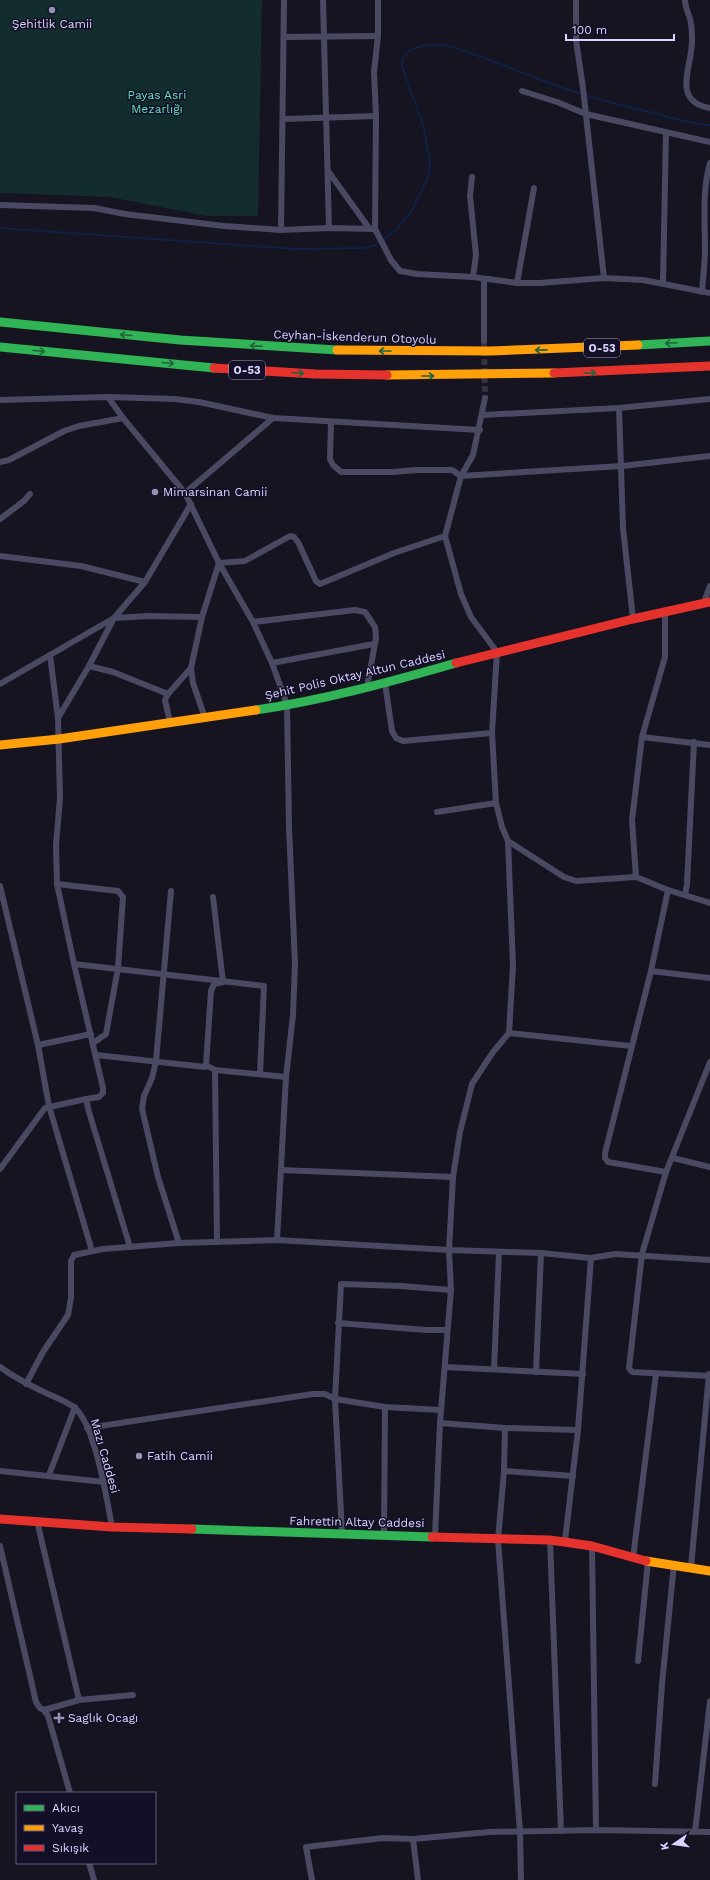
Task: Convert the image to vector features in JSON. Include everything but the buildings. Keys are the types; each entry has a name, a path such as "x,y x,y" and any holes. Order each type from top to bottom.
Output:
{"main road":[{"name":"Ceyhan-İskenderun Otoyolu","path":"0,322 250,346 361,351 494,352 572,350 710,341"},
{"name":"O-53","path":"0,347 249,370 360,376 495,376 710,366"},
{"name":"Şehit Polis Oktay Altun Caddesi","path":"0,745 59,740 287,705 385,683 497,652 707,602"},
{"name":"Fahrettin Altay Caddesi","path":"0,1519 112,1527 565,1541 592,1546 633,1558 710,1571"}],"street":[{"path":"281,230 284,119 284,0"},
{"path":"323,0 329,228"},
{"path":"372,228 376,116 374,72 378,36 378,0"},
{"path":"576,0 576,40 585,103 604,278"},
{"path":"685,0 685,6 691,23 692,41 686,88 688,97 692,102 710,108"},
{"path":"284,37 378,36"},
{"path":"522,91 557,102 586,114 710,142"},
{"path":"284,119 326,119 376,116"},
{"path":"663,283 666,132"},
{"path":"702,292 707,251 707,174 710,163"},
{"path":"328,171 379,237 391,260 400,271 417,274 473,277 518,283 540,283 604,278 643,280 710,293"},
{"path":"472,177 470,196 476,255 473,277"},
{"path":"518,283 534,188"},
{"path":"0,205 94,208 126,214 224,226 281,230 372,228"},
{"path":"484,279 484,341"},
{"path":"108,397 123,418 185,493 219,563 253,622 272,664 287,705 289,827 295,964 293,1015 286,1077 277,1240"},
{"path":"0,400 108,397 183,400 273,418 480,430"},
{"path":"435,1536 440,1423 451,1290 449,1250 453,1177 460,1132 472,1084 493,1052 509,1033 513,966 508,841 502,827 496,803 492,733 497,652 469,611 461,594 445,536 461,476 473,455 480,430 485,398"},
{"path":"483,415 618,408 710,400"},
{"path":"618,408 622,466 623,528 633,619"},
{"path":"0,462 9,460 64,431 79,426 123,418"},
{"path":"185,493 273,418"},
{"path":"331,422 330,459 333,465 341,472 452,470 461,476 622,466 710,456"},
{"path":"0,519 24,501 30,494"},
{"path":"58,718 89,666 114,618 145,582 191,504"},
{"path":"219,563 245,561 290,536 294,537 298,542 316,581 320,584 394,553 445,536"},
{"path":"0,556 81,566 145,582"},
{"path":"206,718 193,683 191,668 202,617 219,563"},
{"path":"707,602 710,586"},
{"path":"253,622 355,610 365,612 375,627 374,644 367,687"},
{"path":"636,877 632,820 642,737 664,657 665,612"},
{"path":"0,684 114,618 148,616 202,617"},
{"path":"272,664 374,644"},
{"path":"0,1169 45,1108 99,1097 103,1094 96,1055 74,964 57,884 56,845 60,798 59,740 58,718 50,655"},
{"path":"89,666 113,672 168,694"},
{"path":"170,722 165,700 168,694 191,668"},
{"path":"385,683 392,731 396,738 403,741 492,733"},
{"path":"642,737 710,745"},
{"path":"685,895 687,884 694,742"},
{"path":"438,812 496,803"},
{"path":"508,841 564,877 576,881 636,877 668,890 710,903"},
{"path":"57,884 118,891 122,894 123,900 118,968 106,1034 93,1044"},
{"path":"0,886 38,1045 49,1106 92,1250"},
{"path":"172,890 156,1061 152,1078 144,1096 142,1109 158,1177 179,1243"},
{"path":"666,1172 608,1162 604,1153 651,971 668,890"},
{"path":"213,897 223,982"},
{"path":"74,964 264,986 260,1074"},
{"path":"651,971 710,978"},
{"path":"206,1065 211,991 214,984 223,982"},
{"path":"509,1033 631,1046"},
{"path":"38,1045 91,1034"},
{"path":"96,1055 205,1067 206,1065 215,1070 286,1077"},
{"path":"691,1567 709,1374 656,1374 632,1372 629,1368 642,1254 666,1172 710,1062"},
{"path":"215,1070 216,1242"},
{"path":"86,1099 94,1134 130,1247"},
{"path":"672,1158 710,1167"},
{"path":"282,1170 453,1177"},
{"path":"26,1384 42,1352 68,1315 71,1298 72,1261 74,1256 92,1250 179,1243 277,1240 449,1250 541,1253 591,1258 614,1254 642,1254 710,1260"},
{"path":"494,1369 499,1252"},
{"path":"536,1372 541,1253"},
{"path":"565,1541 578,1430 591,1258"},
{"path":"342,1533 334,1399 341,1284 401,1286 451,1290"},
{"path":"338,1323 426,1330 447,1330"},
{"path":"0,1367 26,1384 75,1407 49,1475"},
{"path":"445,1367 583,1374"},
{"path":"633,1558 656,1374"},
{"path":"87,1428 313,1394 325,1394 334,1399 385,1407 441,1410"},
{"name":"Mazı Caddesi","path":"75,1407 82,1415 104,1482 112,1527"},
{"path":"384,1535 385,1407"},
{"path":"440,1423 505,1428 578,1430"},
{"path":"505,1428 504,1471 498,1540 520,1832 521,1880"},
{"path":"0,1471 104,1482"},
{"path":"504,1471 573,1476"},
{"path":"37,1521 78,1700"},
{"path":"550,1540 561,1830"},
{"path":"0,1546 36,1702 48,1716 70,1792"},
{"path":"592,1546 596,1830"},
{"path":"638,1661 648,1561"},
{"path":"655,1784 659,1715 674,1564"},
{"path":"44,1710 78,1700 133,1695"},
{"path":"695,1832 710,1701"},
{"path":"312,1880 306,1847 383,1838 413,1839 489,1832 596,1830 710,1832"},
{"path":"413,1839 418,1880"},
{"path":"89,1864 94,1880"}],"green space":[{"name":"Payas Asri Mezarlığı","path":"0,0 262,0 258,216 207,216 110,197 0,193"}],"waterway":[{"path":"0,228 296,249 364,248 376,245 396,230 411,212 428,178 430,162 423,125 402,66 406,54 411,50 429,45 450,46 590,97 680,120 710,125"}],"tunnel":[{"path":"484,341 485,398"}],"traffic: fast":[{"path":"0,322 180,340 337,350"},
{"path":"638,345 710,341"},
{"path":"0,347 214,368"},
{"path":"256,710 357,690 456,663"},
{"path":"192,1529 432,1537"}],"traffic: slow":[{"path":"337,350 491,351 638,345"},
{"path":"387,375 554,373"},
{"path":"0,745 59,739 256,710"},
{"path":"646,1561 710,1571"}],"traffic: jam":[{"path":"554,373 710,366"},
{"path":"214,368 315,374 387,375"},
{"path":"456,663 633,619 710,602"},
{"path":"0,1519 112,1527 192,1529"},
{"path":"432,1537 550,1540 592,1546 646,1561"}],"place":[{"name":"Şehitlik Camii","path":"52,10"},
{"name":"Mimarsinan Camii","path":"155,492"},
{"name":"Fatih Camii","path":"139,1456"},
{"name":"Saglık Ocagı","path":"59,1718"}]}
